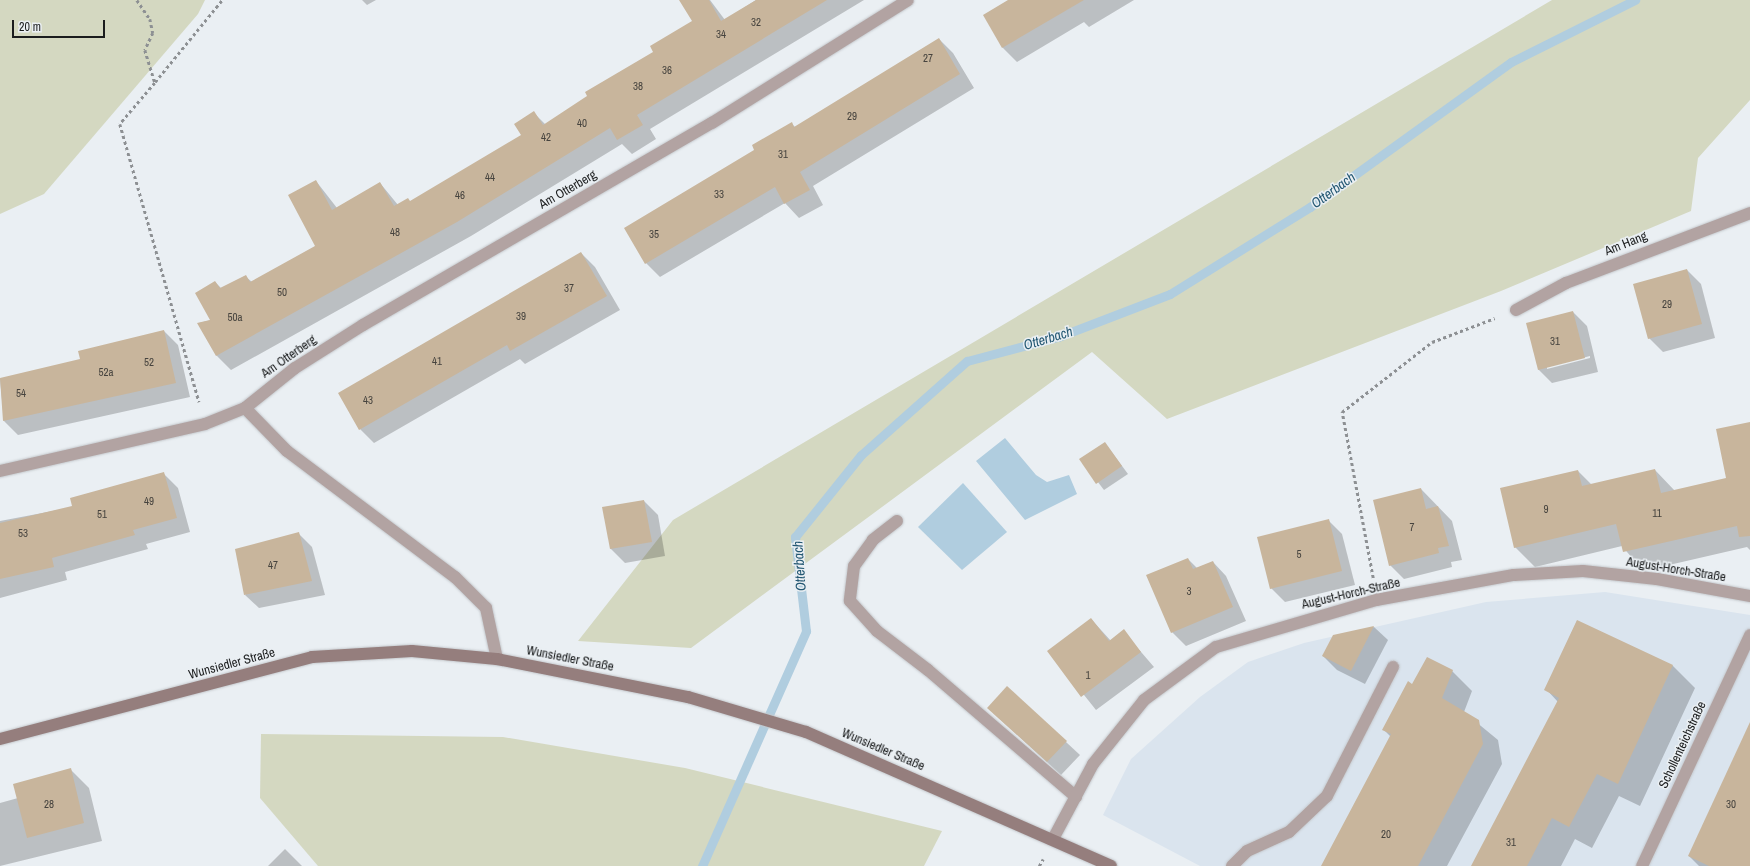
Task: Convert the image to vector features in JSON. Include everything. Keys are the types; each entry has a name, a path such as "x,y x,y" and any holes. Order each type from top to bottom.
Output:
{"main road":[{"name":"Wunsiedler Straße","path":"0,739 312,657 412,651 497,659 688,697 806,732 1053,839 1110,866"}],"street":[{"name":"Am Otterberg","path":"0,471 205,424 245,408 295,368 363,325 712,123 908,0"},
{"name":"Am Hang","path":"1516,310 1566,283 1750,213"},
{"path":"245,408 287,451 455,577 486,608 497,659"},
{"path":"896,521 873,540 854,566 850,601 877,631 928,670 1076,797"},
{"name":"August-Horch-Straße","path":"1053,839 1093,764 1144,700 1216,647 1376,600 1514,575 1584,571 1657,579 1750,596"},
{"name":"Schollenteichstraße","path":"1642,866 1750,635"},
{"path":"1232,866 1247,851 1289,832 1327,796 1393,667"}],"path":[{"path":"137,0 150,19 153,33 146,50 155,83"},
{"path":"205,424 120,124 222,0"},
{"path":"1376,600 1342,412 1432,342 1516,310"}],"shaded area":[{"path":"1605,592 1750,615 1750,866 1200,866 1103,815 1131,759 1200,697 1248,662 1304,643 1486,602"}],"green space":[{"path":"0,0 205,0 198,14 44,194 0,214"},
{"path":"1552,0 1750,0 1750,100 1698,158 1691,211 1501,291 1167,419 1092,352 691,648 578,641 673,520"},
{"path":"261,734 503,737 685,768 942,831 924,866 318,866 260,798"}],"water":[{"path":"1005,438 1036,475 1047,482 1069,475 1077,494 1025,520 976,461"},
{"path":"963,483 1007,532 962,570 918,527"}],"building":[{"path":"679,0 709,0 721,21 756,0 827,0 637,115 643,125 617,140 610,128 457,222 216,356 197,323 210,320 195,293 215,281 220,288 246,275 250,282 315,246 288,195 316,180 332,210 380,182 394,206 408,198 410,201 521,135 514,124 534,111 543,125 587,96 585,92 653,52 650,46 692,21"},
{"path":"1008,0 1084,0 1002,48 983,15"},
{"path":"939,38 960,74 800,172 810,190 784,204 775,187 645,264 624,228 754,150 752,145 792,122 794,127"},
{"path":"581,252 607,296 510,351 507,345 359,430 338,393"},
{"path":"1687,269 1702,324 1648,339 1633,284"},
{"path":"1573,311 1585,358 1538,370 1526,323"},
{"path":"164,330 176,383 3,421 0,378 80,359 78,351"},
{"path":"1750,422 1750,536 1739,537 1737,526 1623,552 1616,524 1514,548 1500,488 1578,470 1582,486 1655,469 1661,493 1726,478 1716,429"},
{"path":"1105,442 1122,466 1096,484 1079,459"},
{"path":"164,472 177,518 133,530 135,535 52,558 54,567 0,579 0,523 72,506 70,498"},
{"path":"1421,488 1426,509 1438,506 1449,546 1438,548 1439,553 1389,566 1373,500"},
{"path":"644,500 652,542 610,549 602,507"},
{"path":"1329,519 1342,571 1270,589 1257,537"},
{"path":"299,532 312,581 244,595 235,549"},
{"path":"1188,558 1193,569 1213,561 1233,607 1171,633 1146,575"},
{"path":"1091,618 1109,641 1124,629 1141,652 1081,697 1047,651"},
{"path":"1577,620 1673,665 1618,784 1597,774 1569,827 1552,818 1527,866 1471,866 1559,698 1544,690"},
{"path":"1374,626 1351,671 1322,656 1333,635"},
{"path":"1427,657 1453,670 1442,698 1479,720 1483,744 1418,866 1321,866 1391,734 1382,730 1408,681 1412,684"},
{"path":"1007,686 1067,741 1047,762 987,708"},
{"path":"1750,722 1750,866 1709,866 1688,856"},
{"path":"71,768 84,823 27,838 13,784"}],"waterway":[{"name":"Otterbach","path":"702,866 806,631 795,537 861,455 967,361 1058,337 1170,294 1310,207 1511,62 1635,0"}]}
